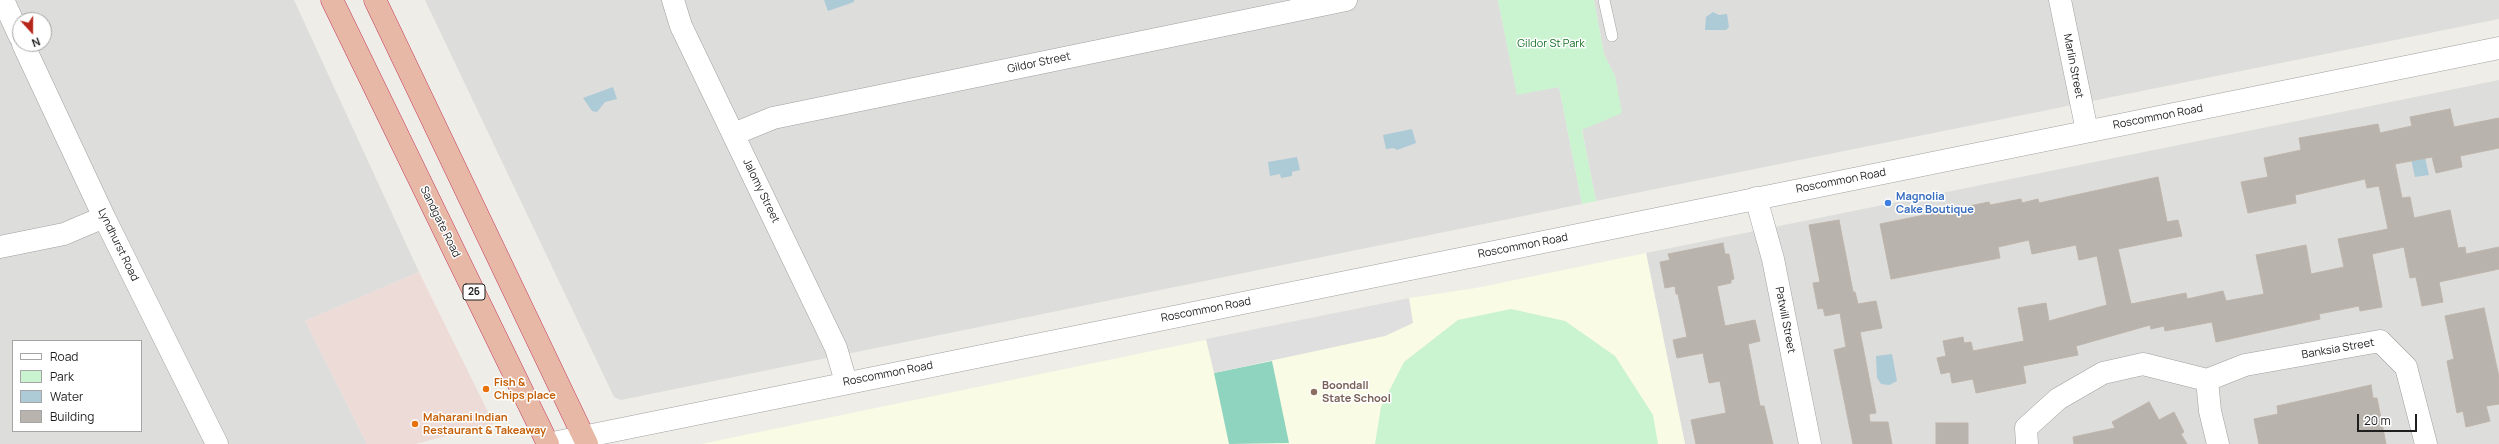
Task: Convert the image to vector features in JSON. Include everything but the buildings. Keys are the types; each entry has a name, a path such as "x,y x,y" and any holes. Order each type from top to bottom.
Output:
{"highway":[{"name":"Sandgate Road","path":"332,0 548,444"},
{"path":"375,0 585,440"}],"street":[{"path":"3,0 12,20"},
{"name":"Jalomy Street","path":"673,0 681,26 836,348 846,382"},
{"name":"Gildor Street","path":"734,134 773,118 1270,7 1346,0"},
{"name":"Marlin Street","path":"2060,0 2086,131"},
{"name":"Roscommon Road","path":"548,444 585,440 846,382 2499,48"},
{"name":"Lyndhurst Road","path":"27,52 104,217 217,444"},
{"name":"Patwill Street","path":"1756,198 1773,259 1810,444"},
{"path":"0,247 64,234 104,217"},
{"name":"Banksia Street","path":"2207,380 2245,365 2380,341 2406,367 2426,444"},
{"path":"2027,444 2026,428 2058,399 2103,373 2143,364 2207,380 2210,411 2218,444"}],"lane":[{"path":"1604,0 1612,36"}],"shaded area":[{"path":"0,0 294,0 419,272 305,321 367,444 0,444"},
{"path":"425,0 1498,0 1517,94 1559,87 1582,204 621,400 614,397"},
{"path":"1594,0 2499,0 2499,19 1596,201 1582,129 1621,113 1615,76 1604,54"},
{"path":"2499,80 2499,444 1685,444 1646,253"},
{"name":"Boondall State School","path":"1646,253 1685,444 701,444 1409,298 1476,288"},
{"path":"419,272 494,424 415,444 367,444 305,321"},
{"path":"1409,298 1413,323 1385,336 1214,373 1206,339"}],"green space":[{"name":"Gildor St Park","path":"1498,0 1594,0 1604,54 1615,76 1622,113 1582,130 1596,201 1582,204 1559,87 1517,95"},
{"path":"1511,309 1565,321 1615,356 1653,415 1658,444 1375,444 1381,407 1404,362 1458,320"},
{"path":"1272,361 1289,443 1229,444 1214,373"}],"water":[{"path":"824,0 854,0 854,2 828,11"},
{"path":"1713,12 1719,15 1727,14 1729,27 1726,30 1705,30 1706,17"},
{"path":"613,87 617,99 605,102 597,112 592,111 583,98"},
{"path":"1412,129 1416,143 1397,150 1394,148 1386,149 1383,135"},
{"path":"2423,149 2429,175 2415,177 2410,154"},
{"path":"1297,157 1300,170 1292,172 1292,176 1281,178 1280,174 1270,176 1268,162"},
{"path":"1892,354 1897,381 1889,385 1881,384 1877,378 1876,356"}],"place":[{"name":"Magnolia Cake Boutique","path":"1888,203"},
{"name":"Fish & Chips place","path":"486,389"},
{"name":"Boondall State School","path":"1314,392"},
{"name":"Maharani Indian Restaurant & Takeaway","path":"415,424"}]}
